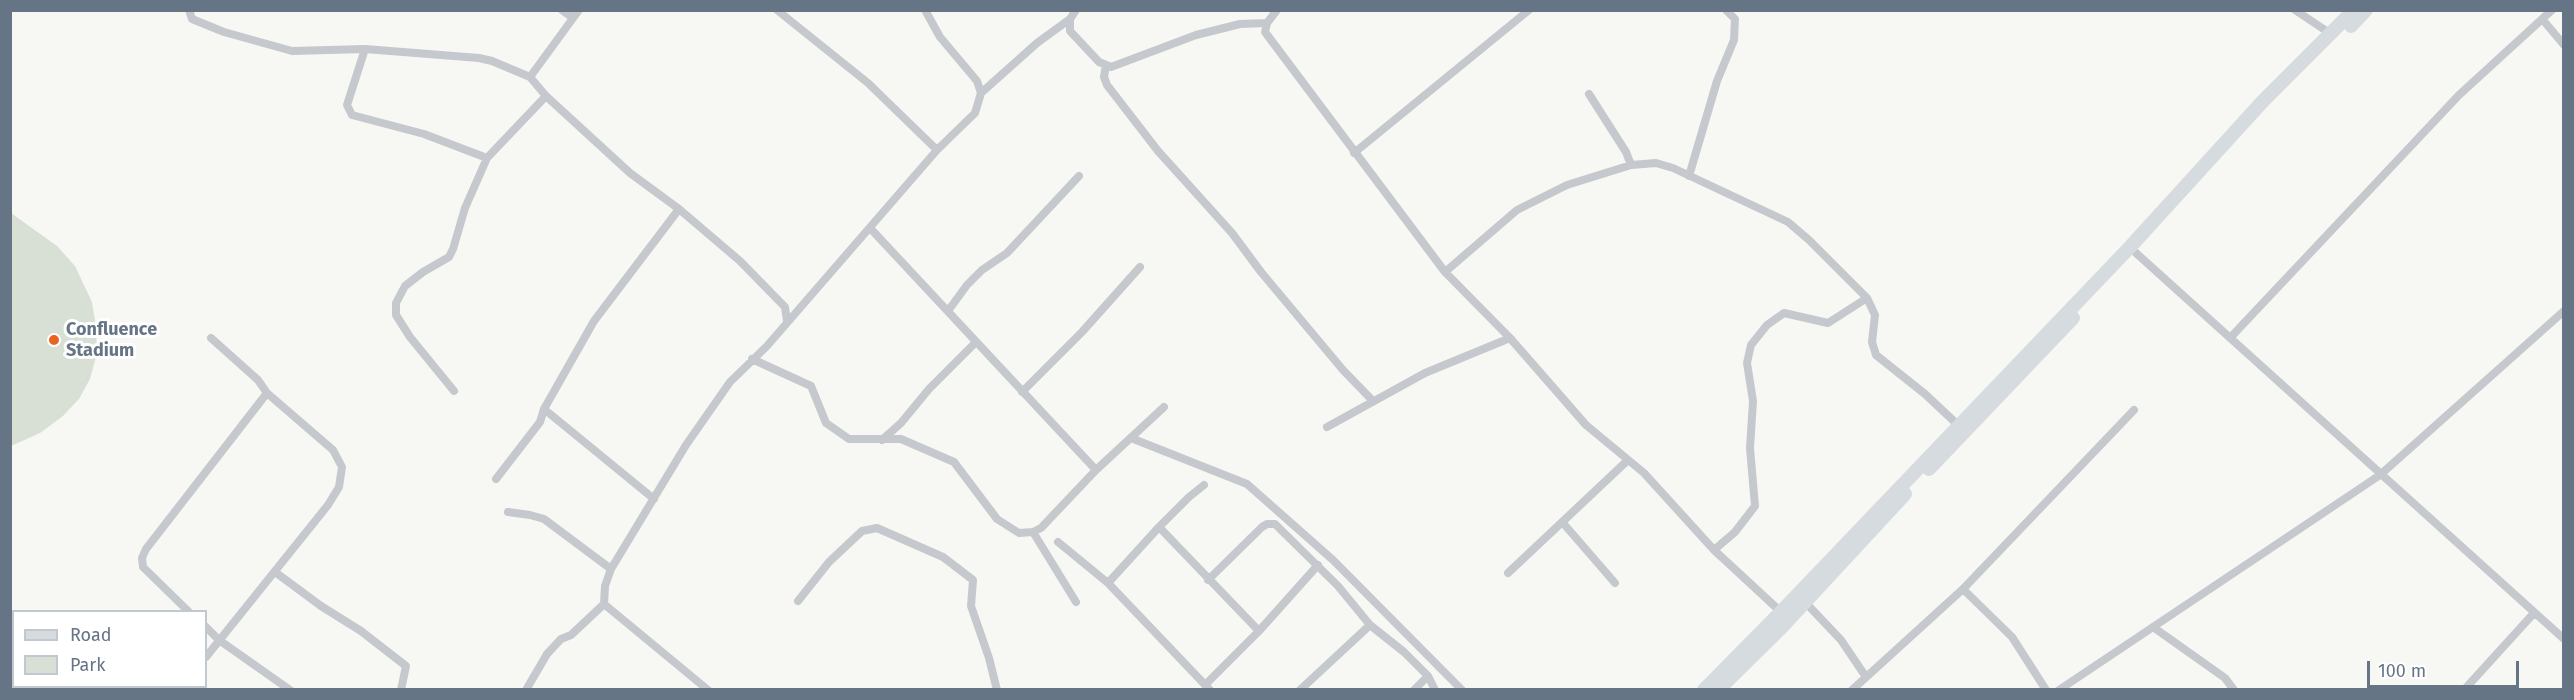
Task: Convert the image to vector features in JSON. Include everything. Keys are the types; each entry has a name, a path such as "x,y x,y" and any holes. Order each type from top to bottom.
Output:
{"main road":[{"path":"1704,690 2130,247 2263,101 2354,10"},
{"path":"1718,690 1805,602 2136,253 2269,107 2366,10"}],"street":[{"path":"189,10 192,20 224,33 292,51 365,49 479,58 530,77 546,96 630,173 740,261 785,307 788,321"},
{"path":"562,10 573,18"},
{"path":"530,77 579,10"},
{"path":"777,10 868,83 938,150"},
{"path":"925,10 940,37 977,81 981,93"},
{"path":"526,690 547,654 561,639 571,635 604,604 605,586 611,569 717,398 938,150 975,113 981,93 1037,43 1070,19 1076,10"},
{"path":"1277,10 1267,23 1265,32 1444,272 1510,338 1586,425 1644,473 1714,550 1781,612"},
{"path":"1354,153 1529,10"},
{"path":"1689,176 1717,81 1734,40 1735,19 1726,10"},
{"path":"2295,10 2331,34"},
{"path":"2230,338 2459,95 2552,10"},
{"path":"1070,19 1070,32 1099,62 1111,67 1196,35 1240,24 1267,23"},
{"path":"2543,20 2564,45"},
{"path":"365,49 347,105 352,115 424,134 487,158"},
{"path":"1106,65 1104,77 1107,85 1158,151 1232,233 1261,272 1373,401"},
{"path":"1589,93 1626,152 1631,165"},
{"path":"454,391 405,330 396,315 396,303 405,286 449,257 465,208 487,158 546,96"},
{"path":"1444,272 1518,210 1567,185 1631,165 1656,163 1673,168 1788,222 1833,262 1867,298 1875,315 1872,342 1876,355 1958,425"},
{"path":"948,310 967,285 982,270 1007,253 1079,176"},
{"path":"496,479 540,422 544,409 594,321 679,210"},
{"path":"870,228 1096,470"},
{"path":"2136,253 2564,639"},
{"path":"1022,392 1082,332 1140,267"},
{"path":"1714,550 1735,532 1755,506 1750,448 1753,400 1747,363 1750,345 1767,325 1784,313 1828,323 1867,298"},
{"path":"2059,690 2380,475 2564,311"},
{"path":"207,656 328,505 339,487 342,467 333,450 267,393 258,381 211,338"},
{"path":"1327,426 1425,373 1510,338"},
{"path":"882,440 901,423 929,389 976,342"},
{"path":"752,360 811,386 826,423 849,439 901,440 954,462 997,519 1019,533 1033,532 1041,528 1096,470 1164,407"},
{"path":"187,610 142,567 142,558 146,549 267,393"},
{"path":"544,409 654,499"},
{"path":"1852,690 1963,589 2134,410"},
{"path":"1131,438 1247,484 1292,521 1333,560 1462,690"},
{"path":"1509,573 1628,460"},
{"path":"1108,584 1160,527 1204,485"},
{"path":"508,512 530,514 544,519 611,569"},
{"path":"1563,523 1615,583"},
{"path":"1208,580 1268,524 1275,524 1317,566 1370,625 1404,652 1428,676 1435,690"},
{"path":"1160,527 1259,631"},
{"path":"798,601 829,562 862,531 877,528 943,557 973,580 971,606 989,658 997,690"},
{"path":"1033,532 1076,603"},
{"path":"1058,542 1108,584 1208,687 1317,566"},
{"path":"275,572 321,606 361,631 406,666 401,690"},
{"path":"1963,589 2012,637 2046,690"},
{"path":"1805,602 1841,640 1866,677"},
{"path":"604,604 708,690"},
{"path":"2464,690 2534,613"},
{"path":"1300,690 1370,625"},
{"path":"2153,627 2225,678 2234,690"},
{"path":"207,628 290,690"},
{"path":"1414,690 1428,676"}],"green space":[{"name":"Confluence Stadium","path":"11,213 57,246 75,266 92,302 97,353 90,379 79,399 63,416 40,433 11,446"}],"place":[{"name":"Confluence Stadium","path":"54,340"}]}
